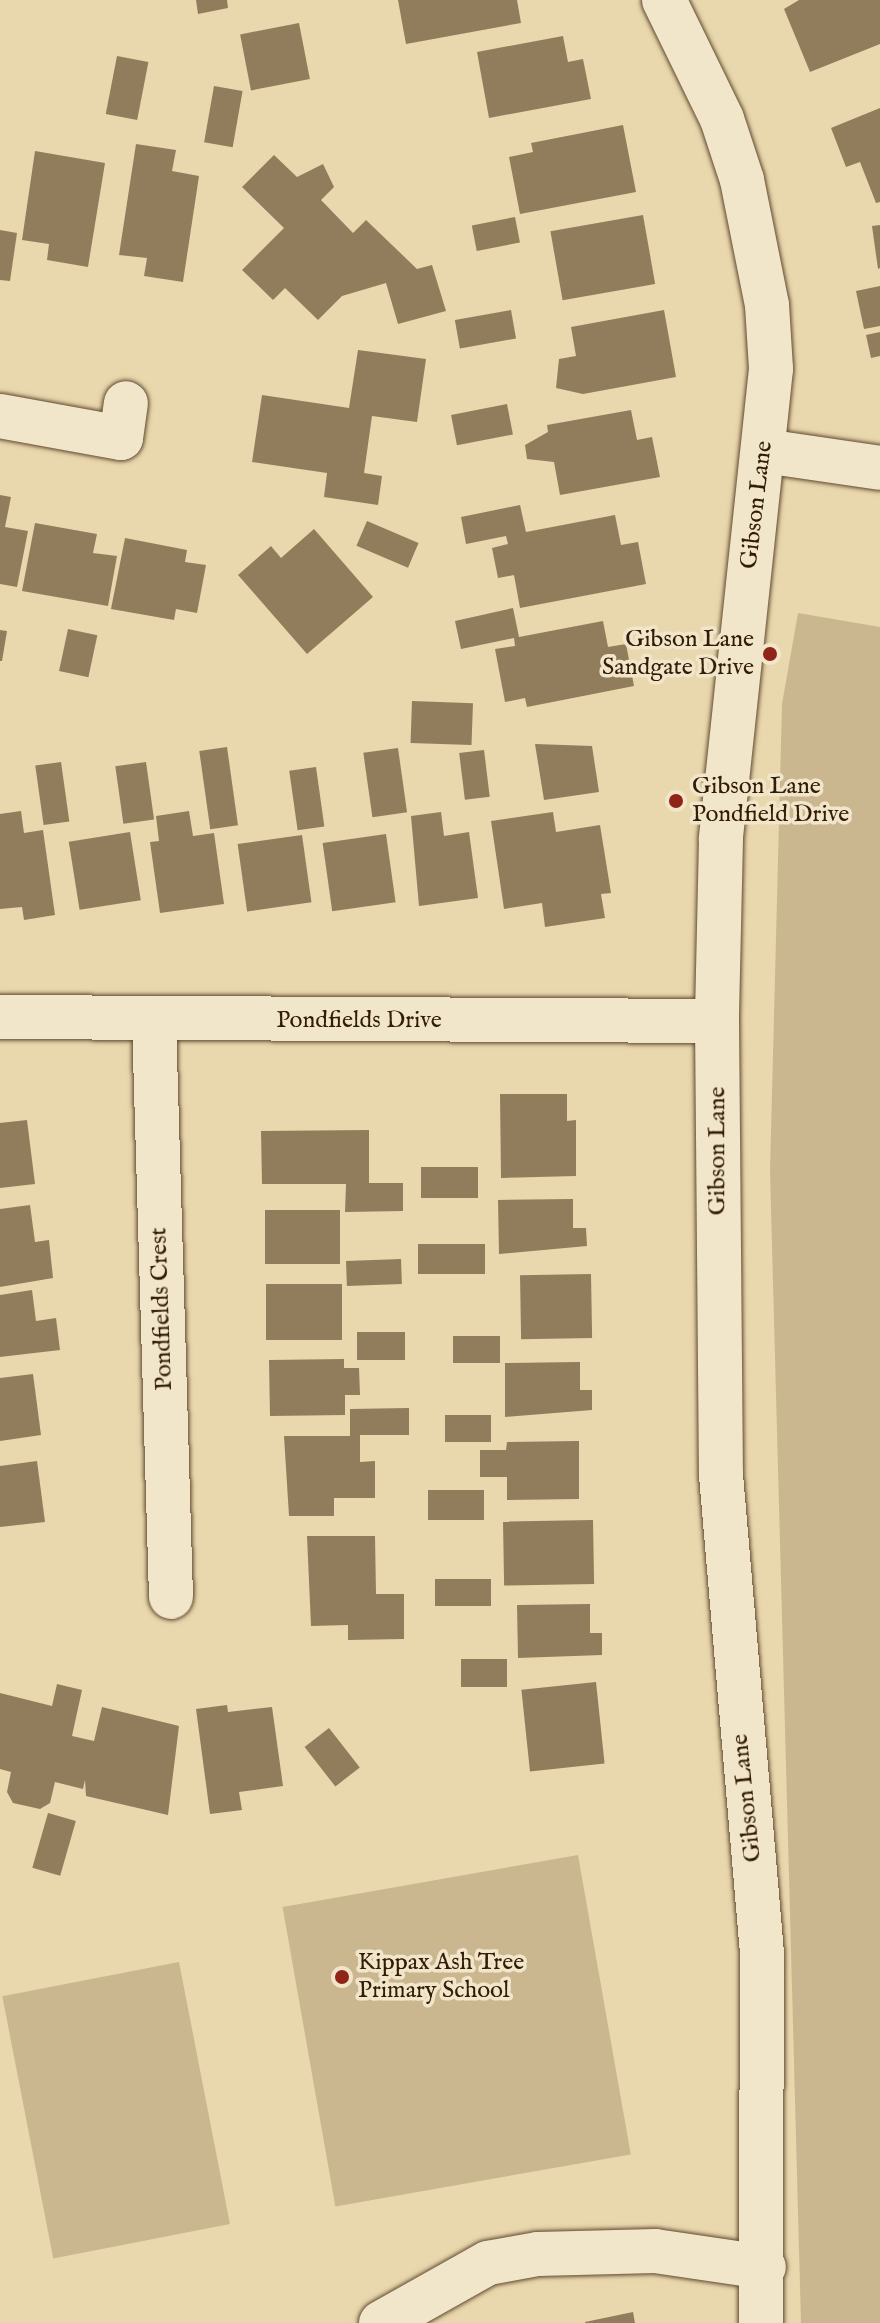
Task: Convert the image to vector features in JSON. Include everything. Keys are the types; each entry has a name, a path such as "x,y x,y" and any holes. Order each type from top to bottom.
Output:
{"street":[{"name":"Gibson Lane","path":"664,0 722,119 757,242 771,369 721,839 717,1021 721,1459 762,1953 764,2267 761,2323"},
{"path":"0,416 121,438 126,403"},
{"path":"764,451 880,468"},
{"name":"Pondfields Drive","path":"0,1017 154,1021 717,1021"},
{"name":"Pondfields Crest","path":"154,1021 171,1597"},
{"path":"381,2323 488,2263 538,2254 655,2251 764,2267"}],"shaded area":[{"path":"798,613 880,627 880,2323 801,2323 770,1171 782,704"},
{"path":"578,1855 631,2154 335,2206 283,1907"},
{"path":"179,1962 230,2224 53,2258 2,1996"}],"building":[{"path":"196,0 227,0 228,8 198,14"},
{"path":"398,0 517,0 521,23 406,44"},
{"path":"799,0 880,0 880,44 810,72 784,9"},
{"path":"299,23 310,79 251,90 240,34"},
{"path":"563,36 568,62 583,59 591,99 489,118 477,52"},
{"path":"117,56 148,62 137,120 106,114"},
{"path":"214,86 243,91 233,147 204,142"},
{"path":"880,108 880,202 876,203 860,162 846,167 831,128"},
{"path":"623,125 636,192 520,214 509,157 533,152 531,143"},
{"path":"136,144 176,150 172,171 199,176 183,282 144,276 147,258 119,255"},
{"path":"35,151 105,163 88,267 47,260 49,244 22,240"},
{"path":"274,155 297,177 323,164 334,187 321,200 353,233 366,220 417,269 432,265 446,311 398,324 386,283 342,296 318,320 285,288 273,300 242,270 284,228 242,187"},
{"path":"643,215 655,284 563,300 550,231"},
{"path":"515,217 520,243 477,251 472,225"},
{"path":"880,225 880,268 878,269 872,226"},
{"path":"0,230 17,233 10,281 0,280"},
{"path":"880,286 880,326 864,329 856,291"},
{"path":"511,310 516,339 460,348 455,320"},
{"path":"664,310 676,377 583,394 556,388 559,359 576,356 571,327"},
{"path":"880,332 880,356 871,358 866,335"},
{"path":"358,350 426,359 417,422 372,416 364,473 382,476 378,505 324,497 327,473 252,462 262,395 349,408"},
{"path":"507,404 513,434 457,445 451,415"},
{"path":"631,410 637,440 652,437 660,477 560,495 554,462 527,459 525,445 548,432 547,425"},
{"path":"0,495 11,497 5,527 28,531 17,587 0,584"},
{"path":"520,505 526,532 615,515 621,545 638,542 646,584 520,608 514,575 498,578 492,548 508,544 506,536 466,544 461,517"},
{"path":"367,521 419,543 408,568 356,546"},
{"path":"35,523 97,534 93,553 117,556 108,606 22,591"},
{"path":"314,529 373,597 307,654 238,575 271,546 281,558"},
{"path":"125,538 187,550 185,562 206,565 197,613 176,609 174,620 111,609"},
{"path":"513,608 519,637 603,621 608,647 626,644 634,686 527,707 525,698 505,702 495,649 515,646 514,638 461,649 455,621"},
{"path":"68,629 97,635 88,677 59,671"},
{"path":"0,630 7,631 2,661 0,661"},
{"path":"412,701 473,703 471,745 411,743"},
{"path":"535,744 592,746 599,792 544,800"},
{"path":"227,747 238,825 210,829 199,751"},
{"path":"398,748 407,812 372,817 363,753"},
{"path":"484,750 490,797 465,800 459,753"},
{"path":"61,762 69,821 44,825 35,766"},
{"path":"146,762 154,819 123,824 115,766"},
{"path":"316,767 324,826 298,830 289,771"},
{"path":"21,811 24,833 43,830 55,915 24,920 22,907 0,909 0,814"},
{"path":"189,811 193,836 214,833 224,904 160,913 150,842 159,841 156,816"},
{"path":"441,812 444,836 469,832 478,898 419,906 411,816"},
{"path":"553,812 556,832 600,825 611,893 601,894 605,918 545,927 542,903 504,909 491,821"},
{"path":"130,832 141,900 80,910 69,842"},
{"path":"386,834 396,902 332,911 323,843"},
{"path":"302,835 311,902 247,911 238,844"},
{"path":"500,1094 567,1094 567,1121 576,1120 576,1176 501,1178"},
{"path":"27,1120 35,1184 0,1188 0,1123"},
{"path":"369,1130 369,1183 403,1183 403,1211 345,1212 346,1184 262,1184 261,1131"},
{"path":"421,1167 478,1167 478,1198 421,1198"},
{"path":"573,1199 573,1228 586,1228 587,1246 499,1254 498,1200"},
{"path":"30,1205 35,1242 49,1240 53,1278 0,1287 0,1209"},
{"path":"265,1210 340,1210 340,1264 265,1264"},
{"path":"418,1244 485,1244 485,1274 418,1274"},
{"path":"401,1259 402,1284 347,1286 346,1261"},
{"path":"591,1274 592,1338 521,1339 520,1275"},
{"path":"266,1284 342,1284 342,1340 266,1340"},
{"path":"32,1290 36,1321 56,1318 60,1350 0,1357 0,1295"},
{"path":"357,1332 405,1332 405,1360 357,1360"},
{"path":"453,1336 500,1336 500,1363 453,1363"},
{"path":"344,1359 344,1368 359,1368 360,1395 345,1395 345,1415 270,1416 269,1360"},
{"path":"580,1362 580,1390 592,1390 592,1410 505,1417 505,1363"},
{"path":"33,1374 41,1435 0,1441 0,1378"},
{"path":"409,1408 409,1435 360,1435 360,1462 375,1461 375,1498 334,1498 334,1516 289,1516 284,1436 350,1436 350,1409"},
{"path":"445,1415 491,1415 491,1442 445,1442"},
{"path":"579,1441 579,1499 507,1500 507,1477 480,1477 480,1450 506,1450 507,1442"},
{"path":"37,1461 45,1522 0,1527 0,1466"},
{"path":"428,1490 484,1490 484,1520 428,1520"},
{"path":"593,1520 594,1584 504,1586 503,1522"},
{"path":"307,1536 375,1536 376,1594 404,1594 404,1639 348,1640 348,1625 311,1626"},
{"path":"435,1579 491,1579 491,1606 435,1606"},
{"path":"590,1604 590,1633 602,1633 602,1655 518,1658 517,1605"},
{"path":"461,1659 507,1659 507,1687 461,1687"},
{"path":"596,1682 605,1764 530,1771 521,1690"},
{"path":"57,1684 82,1690 72,1736 94,1741 102,1707 179,1726 168,1815 86,1796 85,1780 83,1789 55,1782 50,1803 40,1809 13,1803 7,1792 11,1772 0,1769 0,1693 52,1706"},
{"path":"227,1705 228,1712 272,1707 283,1786 239,1792 242,1810 210,1814 196,1709"},
{"path":"329,1728 360,1767 335,1786 305,1747"},
{"path":"48,1813 76,1821 60,1876 32,1868"},
{"path":"633,2312 635,2323 585,2323 585,2322"}],"place":[{"name":"Gibson Lane Sandgate Drive","path":"770,654"},
{"name":"Gibson Lane Pondfield Drive","path":"676,801"},
{"name":"Kippax Ash Tree Primary School","path":"342,1977"}]}
